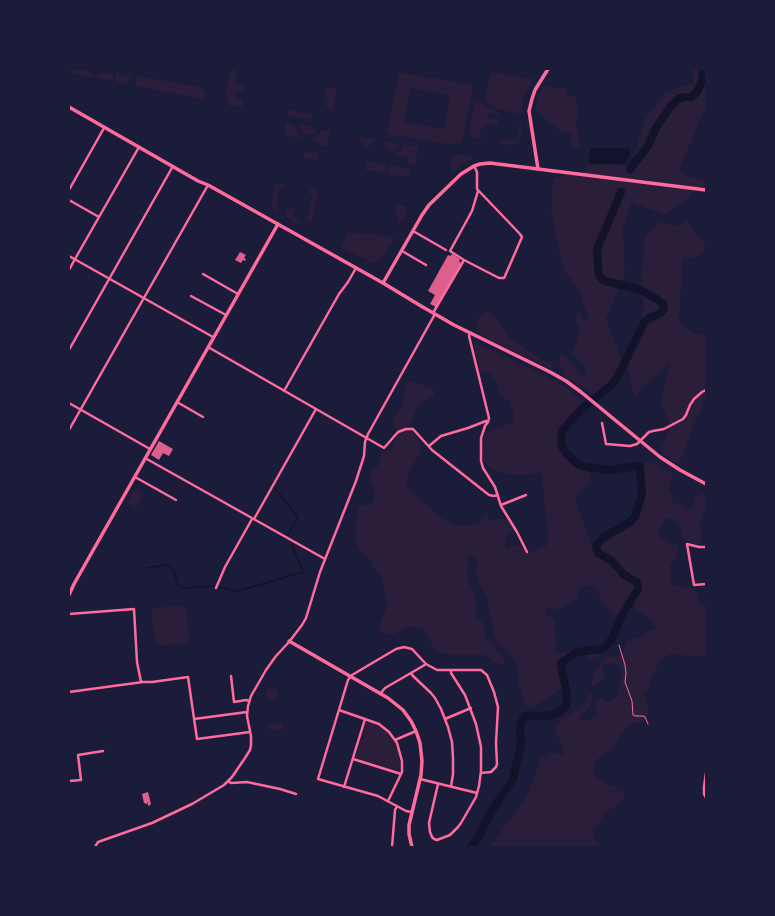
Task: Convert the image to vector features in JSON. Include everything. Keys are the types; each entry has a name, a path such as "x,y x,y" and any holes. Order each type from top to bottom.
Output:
{"street":[{"path":"538,169 529,112 535,90 548,69"},
{"path":"69,108 383,283 434,314 571,384 660,457 706,484"},
{"path":"69,190 104,128"},
{"path":"69,270 139,147"},
{"path":"383,283 429,205 457,178 474,166 480,164 487,163 706,190"},
{"path":"69,350 173,166"},
{"path":"474,166 477,172 478,190 472,211 450,251 499,278 504,278 522,237 478,190"},
{"path":"69,430 208,185"},
{"path":"69,200 99,217"},
{"path":"69,593 278,224"},
{"path":"413,231 446,250"},
{"path":"401,251 426,265"},
{"path":"69,256 213,338"},
{"path":"95,847 99,842 148,825 192,804 220,788 228,781 248,754 251,745 247,712 249,702 255,688 276,656 306,618 318,576 356,481 364,456 366,438 464,260"},
{"path":"284,391 339,294 356,268"},
{"path":"203,274 238,294"},
{"path":"191,296 226,315"},
{"path":"470,333 469,336 489,418 481,438 480,458 494,484 501,504 516,529 527,552"},
{"path":"208,347 384,448 398,432 409,428 416,431 432,450 488,495 498,495"},
{"path":"602,423 606,444 632,446 637,444 649,432 664,429 682,419 686,415 694,399 706,390"},
{"path":"177,402 203,417"},
{"path":"69,403 150,449"},
{"path":"216,588 224,567 316,409"},
{"path":"429,446 441,436 486,421 487,423"},
{"path":"598,427 603,427"},
{"path":"145,458 325,559"},
{"path":"135,477 176,500"},
{"path":"501,504 526,495"},
{"path":"706,547 687,544 694,585 706,584"},
{"path":"69,614 134,609 137,662 141,682"},
{"path":"289,641 392,701 411,721 420,743 422,756 422,770 409,830 409,839 412,847"},
{"path":"412,812 406,811 378,796 318,779 348,680 352,675 400,648 408,648 412,650 429,667 437,670 478,670 484,672 489,678 496,697 498,713 496,743 497,764 491,772 481,773"},
{"path":"380,694 385,688 426,664"},
{"path":"438,784 429,823 432,837 437,840 450,835 458,827 477,793 481,773 480,739 476,724 471,708 462,689 451,673 451,670"},
{"path":"411,673 435,698 445,719 453,750 454,766 451,787"},
{"path":"231,676 234,702 246,700 249,702"},
{"path":"69,692 188,677 198,739 250,732"},
{"path":"445,719 471,708"},
{"path":"339,710 379,724 384,727 395,740 399,748 402,767 401,774 388,801"},
{"path":"194,719 247,712"},
{"path":"344,787 366,719"},
{"path":"395,740 416,731"},
{"path":"69,781 81,780 78,755 103,752"},
{"path":"353,759 401,774"},
{"path":"706,773 704,791 706,798"},
{"path":"420,780 477,793"},
{"path":"228,781 231,783 247,782 296,794"},
{"path":"392,847 395,810 398,806"}],"path":[{"path":"619,645 625,665 625,682 632,702 633,715 645,717 648,724"}],"shaded area":[{"path":"69,69 84,69 96,76 99,72 114,74 113,81 69,73"},
{"path":"130,69 128,84 115,82 116,74 129,76"},
{"path":"231,69 237,69 234,84 245,86 244,88 246,88 242,92 237,91 236,98 242,100 242,107 229,106 229,103 227,103 228,101 225,96"},
{"path":"692,69 706,69 706,107 679,169 689,177 706,181 706,188 696,187 687,201 664,215 632,202 623,227 625,275 606,319 622,361 614,385 599,400 564,376 560,363 559,355 565,356 580,374 586,373 583,365 571,352 576,343 580,329 575,321 577,312 581,312 585,319 589,318 583,305 580,292 563,269 551,212 553,178 585,171 586,165 631,165 646,118 665,92 693,83"},
{"path":"399,72 473,86 461,143 455,143 454,145 387,134","holes":["410,88 450,95 444,129 404,122"]},
{"path":"490,72 533,79 524,96 520,114 497,109 485,99"},
{"path":"138,76 200,87 205,94 205,100 137,86 135,82 136,77"},
{"path":"543,86 561,88 568,87 566,94 575,97 578,105 576,121 580,147 571,146 571,133 563,132 557,129 535,109 538,96"},
{"path":"328,87 337,90 333,112 331,111 331,108 325,107 324,110 322,110 323,106 327,105 328,99 325,97 326,88"},
{"path":"475,101 499,112 498,115 489,113 488,118 499,120 498,126 489,124 489,126 486,125 485,127 482,127 480,135 482,136 481,139 470,137 469,133"},
{"path":"291,110 309,113 313,118 309,120 289,116 287,112"},
{"path":"520,119 522,134 519,141 511,145 501,144 499,141 500,138 516,140 517,136 519,137 520,133 518,133"},
{"path":"286,123 295,125 296,131 302,136 302,139 284,135"},
{"path":"300,125 318,129 311,135 300,131"},
{"path":"322,130 330,132 327,147 320,145 320,142 311,140"},
{"path":"359,137 375,139 368,147 361,143"},
{"path":"383,141 400,144 399,148 392,151 387,150 384,147"},
{"path":"404,145 417,147 418,149 415,165 407,164 408,158 394,155 395,153 401,151"},
{"path":"590,148 628,148 631,151 625,164 589,163"},
{"path":"305,151 319,153 318,161 303,158"},
{"path":"457,154 472,157 472,159 461,165 453,173 451,171 451,157"},
{"path":"367,161 387,165 385,173 365,170"},
{"path":"389,165 409,169 409,177 388,174"},
{"path":"275,184 284,184 283,189 280,189 278,193 277,207 280,208 278,213 271,208"},
{"path":"310,188 317,189 318,191 313,208 312,222 306,220 309,214 313,195 309,194"},
{"path":"397,204 407,208 404,221 398,221 399,215 395,214"},
{"path":"292,206 295,207 293,217 301,218 300,224 297,224 285,216 286,209 291,210"},
{"path":"686,220 706,245 706,251 693,258 683,258 679,318 684,326 695,334 706,333 706,381 703,405 692,428 679,465 660,451 669,431 668,419 661,405 663,390 671,361 634,397 625,358 641,326 644,303 641,277 645,238 661,222 680,227"},
{"path":"348,232 364,235 366,233 395,238 380,260 377,262 372,262 341,248"},
{"path":"488,310 497,319 510,340 515,341 539,358 549,363 553,360 554,362 552,366 549,368 481,336 477,329 477,322 480,315"},
{"path":"476,343 552,379 583,401 582,405 573,413 562,427 558,438 559,445 564,454 574,465 587,471 590,475 591,481 589,485 580,491 576,500 595,553 612,564 623,576 636,585 635,592 622,612 617,615 612,614 609,607 601,602 597,588 594,585 582,586 580,588 578,599 562,609 558,610 551,607 546,610 545,615 555,620 556,653 559,654 573,649 576,650 560,662 559,666 564,683 563,687 534,707 530,708 525,704 519,686 519,673 514,660 511,655 498,643 493,633 493,626 488,610 488,599 477,579 476,573 478,562 474,557 469,555 467,557 468,582 475,592 476,613 478,618 483,623 486,638 502,655 505,661 504,664 501,665 485,655 451,655 439,652 434,649 425,631 413,627 409,626 395,634 387,635 380,631 379,624 387,607 382,578 374,568 371,560 358,547 356,539 356,520 358,509 360,506 371,504 374,499 375,491 370,483 370,477 380,463 382,451 392,450 398,433 409,430 416,434 421,449 408,474 407,486 410,491 427,504 440,517 458,525 473,525 481,522 484,514 486,513 491,521 500,519 508,520 514,530 514,532 506,537 506,549 519,545 529,553 546,546 548,540 542,475 537,473 511,475 489,467 485,463 483,457 484,436 488,432 513,422 514,417 509,401 500,396 494,378 489,373 482,373 480,371 474,346"},
{"path":"409,381 432,388 434,395 419,404 410,425 401,429 396,429 393,425 393,420 403,405 406,384"},
{"path":"647,462 653,463 674,474 668,489 673,497 672,502 675,504 680,503 683,507 689,508 693,505 694,498 706,492 706,510 702,511 703,517 700,522 702,544 689,542 682,537 678,524 672,518 666,519 658,532 659,536 662,538 680,546 677,550 677,557 670,565 671,584 696,589 699,602 706,604 705,656 687,656 673,653 661,660 650,679 648,689 644,694 647,702 648,713 645,721 635,723 625,728 617,740 614,748 596,760 593,774 604,783 625,791 623,799 619,805 607,811 593,831 598,847 490,847 527,795 537,770 539,760 542,757 554,752 564,755 555,725 583,705 587,700 589,693 591,693 592,696 590,706 580,717 582,721 594,718 596,713 595,703 598,698 602,698 609,702 617,696 622,672 618,663 610,663 603,666 602,668 605,676 597,685 592,686 591,684 595,671 602,661 606,657 622,654 627,642 640,637 656,627 655,624 632,605 632,602 639,590 640,584 638,580 625,573 613,560 599,552 598,547 606,538 637,518 644,494 643,466"},
{"path":"134,490 143,493 143,497 135,508 127,504"},
{"path":"184,605 186,607 190,641 188,643 158,646 155,643 151,609"},
{"path":"604,651 604,653 597,657 590,659 586,656 588,652"},
{"path":"272,688 276,690 278,694 276,698 272,700 268,698 266,694 268,690"},
{"path":"279,722 283,727 281,731 268,728 269,725"},
{"path":"369,722 378,725 383,729 395,743 400,761 400,770 397,772 357,759 356,756 366,723"}],"building":[{"path":"240,252 246,255 244,258 246,259 245,261 243,260 241,263 235,260"},
{"path":"452,254 460,259 459,261 461,263 436,307 430,304 435,295 428,291 448,255 450,256"},
{"path":"159,441 173,449 169,456 163,453 159,460 151,455"},
{"path":"148,792 151,804 149,806 147,802 147,804 144,803 142,794"}],"waterway":[{"path":"630,169 648,146 657,126 671,106 678,99 691,97 697,92 702,81 703,69"},
{"path":"471,847 480,834 492,810 512,781 521,746 520,725 523,719 526,716 553,715 565,707 567,703 566,689 561,663 577,652 602,649 605,647 612,639 622,615 638,589 637,582 624,575 612,561 598,553 596,547 603,538 630,522 635,517 642,494 640,467 637,466 609,470 581,466 566,453 562,447 561,441 562,431 571,420 617,378 645,321 661,313 664,309 663,304 657,299 638,289 605,281 599,276 597,254 598,247 621,192"},
{"path":"274,487 298,517 288,535"},
{"path":"218,587 236,591 242,590 303,572 291,542"},
{"path":"146,568 166,565 171,567 174,571 178,585 182,588 214,586"}]}
